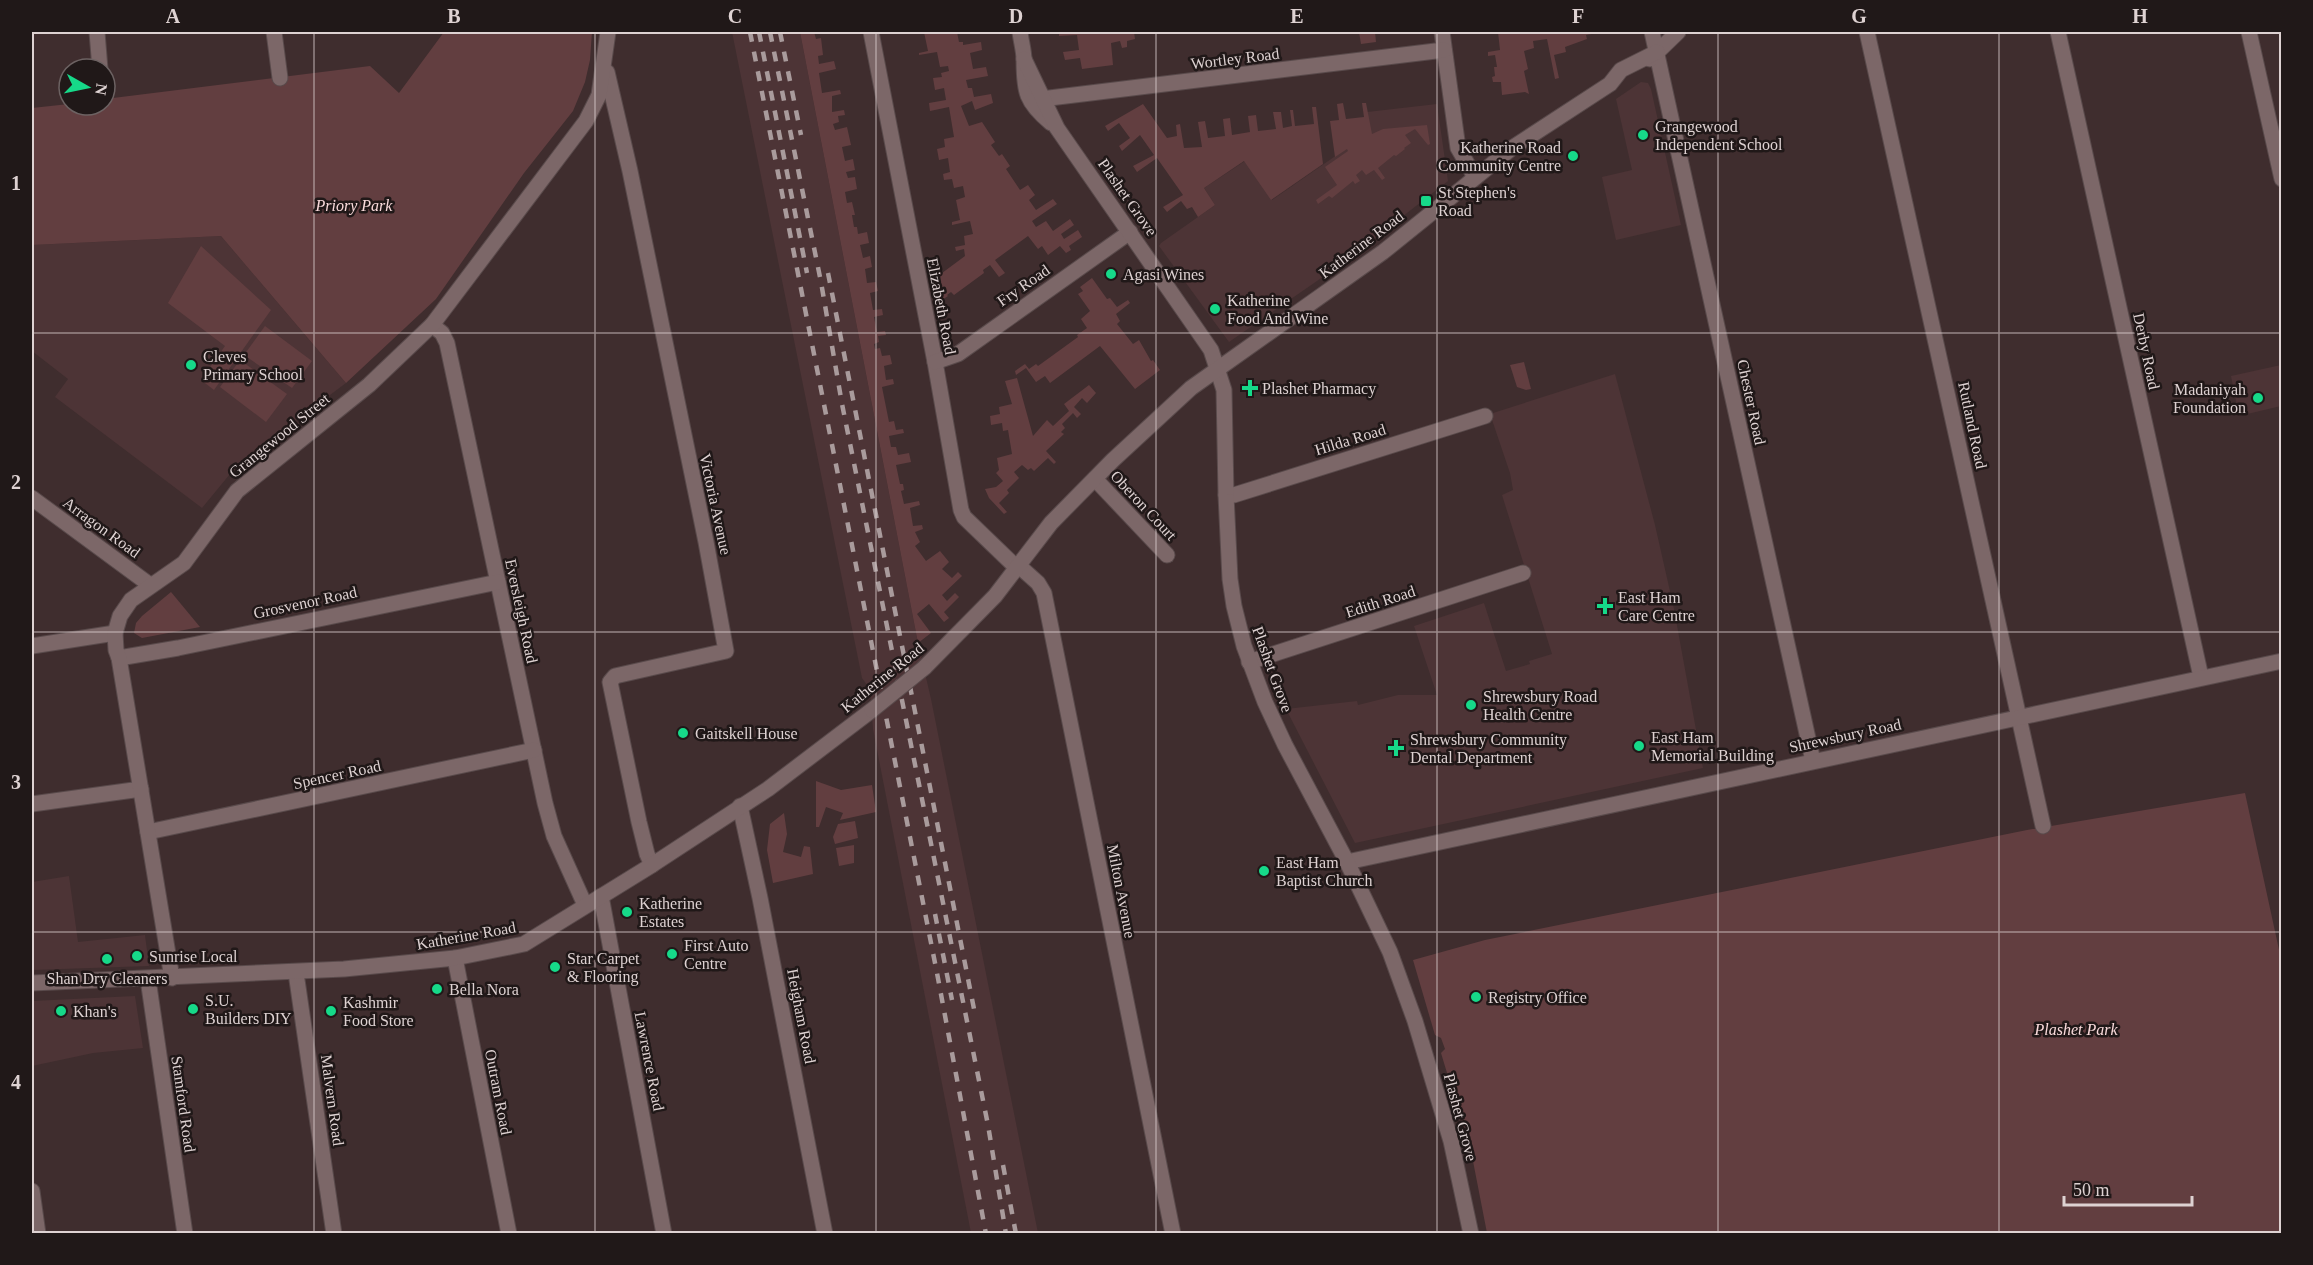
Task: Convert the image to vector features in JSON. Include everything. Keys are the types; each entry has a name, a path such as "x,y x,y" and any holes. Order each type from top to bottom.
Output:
{"street":[{"path":"97,32 99,57"},
{"path":"274,32 280,78"},
{"name":"Grangewood Street","path":"115,633 120,616 131,600 184,563 237,491 369,385 432,325 586,121 599,95 608,32"},
{"name":"Elizabeth Road","path":"871,32 935,362 961,510 964,517 1017,566"},
{"name":"Plashet Grove","path":"1020,32 1024,59 1036,99 1205,339 1218,368 1225,404 1226,495 1234,606 1249,662 1285,746 1347,862 1390,952 1415,1021 1451,1141 1471,1233"},
{"path":"1442,32 1458,148 1475,177"},
{"name":"Chester Road","path":"1652,32 1813,761"},
{"name":"Katherine Road","path":"32,983 296,973 455,958 524,944 652,865 768,789 872,710 924,668 992,600 1051,523 1182,396 1374,258 1512,148 1610,84 1627,79 1678,32"},
{"name":"Rutland Road","path":"1867,32 2043,826"},
{"name":"Derby Road","path":"2058,32 2201,677"},
{"path":"2249,32 2282,179"},
{"name":"Wortley Road","path":"1036,99 1444,50"},
{"name":"Victoria Avenue","path":"605,63 630,171 726,651 615,676 610,682 639,822 652,865"},
{"name":"Fry Road","path":"935,362 958,354 1130,232"},
{"name":"Eversleigh Road","path":"432,325 442,333 447,343 554,836 585,905"},
{"name":"Hilda Road","path":"1226,495 1234,495 1485,416"},
{"name":"Oberon Court","path":"1095,479 1167,555"},
{"name":"Arragon Road","path":"32,498 150,585"},
{"name":"Milton Avenue","path":"1017,566 1038,584 1044,593 1173,1233"},
{"name":"Edith Road","path":"1249,662 1523,573"},
{"name":"Grosvenor Road","path":"119,658 498,582"},
{"path":"32,646 115,633 172,978"},
{"name":"Shrewsbury Road","path":"1347,862 2282,661"},
{"name":"Spencer Road","path":"148,832 534,750"},
{"path":"32,804 141,789"},
{"name":"Heigham Road","path":"740,806 825,1233"},
{"name":"Lawrence Road","path":"601,896 664,1233"},
{"name":"Outram Road","path":"455,958 509,1233"},
{"name":"Malvern Road","path":"296,973 334,1233"},
{"name":"Stamford Road","path":"148,979 185,1233"},
{"path":"32,1191 38,1233"}],"shaded area":[{"path":"732,32 800,32 918,643 1038,1233 971,1233 873,729 870,689 862,678"},
{"name":"Grangewood Independent School","path":"1641,82 1648,83 1651,89 1681,225 1616,240 1602,177 1632,170 1616,99"},
{"path":"1437,104 1448,181 1343,263 1229,342 1159,246 1215,205 1204,188 1245,161 1272,200 1370,132 1367,112"},
{"name":"Cleves Primary School","path":"221,236 346,383 258,449 230,474 202,508 55,397 68,379 32,351 32,245"},
{"name":"Madaniyah Foundation","path":"2281,365 2281,406 2239,416 2231,376"},
{"name":"East Ham Care Centre","path":"1615,374 1655,525 1674,609 1703,768 1355,843 1286,709 1357,701 1358,705 1398,695 1437,695 1414,626 1484,603 1506,671 1552,654 1502,495 1513,490 1510,473 1490,414"},
{"path":"69,876 78,942 145,935 149,966 32,970 32,882"},
{"path":"135,996 143,1048 93,1053 32,1066 32,1001"}],"green space":[{"name":"Priory Park","path":"444,32 592,32 590,60 585,82 573,111 524,173 436,299 346,383 221,236 32,245 32,108 57,105 57,117 117,117 117,98 370,66 399,93"},
{"path":"800,32 814,32 816,39 821,38 823,55 818,56 819,64 834,61 836,69 819,73 822,93 840,90 841,94 832,96 832,112 844,110 845,115 838,116 839,122 833,124 835,130 847,127 851,145 842,147 845,161 853,159 855,170 846,172 848,178 855,177 857,189 845,192 847,203 852,202 855,215 852,215 854,227 857,227 858,234 867,232 869,243 860,245 863,258 870,256 872,267 865,269 867,283 876,282 878,291 870,293 873,310 882,309 883,315 874,317 877,332 885,331 886,335 878,336 879,342 874,344 875,349 880,348 882,356 890,355 892,364 884,366 886,380 893,379 894,384 882,387 889,422 894,421 896,430 903,429 904,433 889,436 891,447 896,447 898,455 909,453 911,462 896,465 900,484 903,484 904,490 901,491 904,504 919,501 920,505 910,508 913,526 922,525 923,529 915,532 920,542 915,546 926,561 940,551 949,562 942,569 952,578 958,572 962,576 942,595 947,601 955,593 959,597 944,612 949,618 944,622 929,604 917,614 931,633 918,643"},
{"path":"924,32 957,32 959,42 963,42 963,45 981,42 982,50 970,53 973,69 986,67 988,76 966,80 968,88 972,88 974,97 991,94 993,103 975,110 972,101 961,106 969,126 982,122 995,142 991,145 999,156 1002,154 1010,166 1006,169 1020,190 1028,185 1035,195 1029,200 1036,210 1053,199 1057,204 1032,221 1036,227 1046,221 1053,231 1070,219 1074,225 1061,234 1064,239 1078,230 1082,237 1069,246 1071,250 1066,253 1060,246 1048,255 1042,246 1038,249 1028,236 995,260 1005,273 999,277 990,265 983,270 984,273 954,295 951,292 947,295 942,300 942,308 940,308 934,279 965,256 964,249 956,251 955,247 965,245 964,236 973,234 970,221 952,225 952,222 960,220 956,200 965,197 963,186 954,188 952,179 944,180 943,174 950,172 948,158 939,160 937,149 945,147 944,139 954,137 949,107 930,111 929,103 946,100 944,88 935,90 933,78 942,77 941,73 949,71 948,66 940,67 937,52 919,55 919,53 928,51"},
{"path":"1059,32 1134,32 1135,39 1127,41 1127,47 1122,48 1120,41 1111,43 1113,65 1082,69 1080,58 1065,60 1063,52 1079,50 1077,35 1059,36"},
{"path":"1359,32 1375,32 1376,42 1361,44"},
{"path":"1498,32 1597,33 1586,35 1587,39 1565,47 1566,52 1554,55 1559,78 1555,79 1547,39 1533,41 1534,48 1524,51 1528,69 1524,71 1529,94 1525,92 1502,95 1501,82 1493,82 1492,77 1495,76 1494,67 1497,67 1495,55 1488,56 1488,52 1500,50"},
{"path":"1343,103 1346,119 1364,117 1362,103 1366,103 1372,134 1383,129 1427,125 1430,144 1428,145 1415,129 1405,135 1411,143 1378,168 1385,178 1382,180 1374,170 1366,175 1362,170 1356,175 1360,181 1355,184 1353,181 1332,198 1329,196 1318,204 1316,200 1337,185 1325,167 1348,151 1347,149 1335,157 1330,121 1339,120 1337,104"},
{"path":"1143,104 1167,138 1177,136 1176,125 1180,124 1184,148 1202,147 1198,122 1205,121 1208,138 1225,136 1223,119 1230,118 1232,135 1250,132 1248,116 1256,115 1258,131 1276,129 1273,112 1281,112 1283,128 1292,126 1290,110 1293,110 1295,126 1314,124 1312,107 1316,107 1323,164 1271,200 1244,161 1204,188 1215,205 1198,217 1192,207 1187,209 1181,201 1167,212 1163,207 1183,195 1157,158 1137,172 1133,166 1154,155 1140,135 1122,151 1119,146 1130,138 1119,123 1108,131 1105,126"},
{"path":"201,246 271,310 214,390 201,380 225,346 168,303"},
{"path":"1092,278 1107,299 1110,298 1117,307 1128,300 1130,303 1116,314 1120,321 1117,324 1133,344 1139,340 1151,361 1153,360 1160,370 1135,389 1100,346 1050,383 1045,376 1036,382 1026,368 1016,375 1015,371 1025,364 1029,369 1036,364 1038,366 1087,328 1081,319 1090,311 1078,294 1083,291 1080,287"},
{"path":"265,326 312,361 292,388 244,355"},
{"path":"240,360 287,394 266,422 220,387"},
{"path":"1524,362 1531,389 1526,390 1517,387 1510,365"},
{"path":"1017,378 1033,436 1047,420 1053,426 1069,411 1064,404 1089,385 1096,393 1087,403 1082,398 1074,407 1081,414 1077,418 1073,413 1062,424 1065,428 1061,432 1064,434 1046,451 1056,462 1054,464 1048,458 1034,471 1022,465 1014,472 1019,478 1007,490 1009,493 999,503 1007,512 1004,514 989,498 985,489 996,487 1003,481 996,473 999,470 997,458 1012,454 1008,430 1003,431 1002,423 991,425 990,416 1000,414 999,407 1012,404 1005,381"},
{"path":"171,592 200,627 142,638 134,633 136,623 142,616"},
{"path":"816,781 841,790 872,785 876,812 840,820 843,813 826,807 819,827 816,827"},
{"name":"Plashet Park","path":"2245,793 2281,959 2281,1233 1487,1233 1472,1156 1441,1053 1445,1049 1441,1038 1435,1035 1413,960 1485,940 2027,830"},
{"path":"784,813 787,834 783,852 801,857 804,846 810,847 813,874 773,883 767,850 770,824"},
{"path":"855,821 858,838 835,844 833,837 838,824"},
{"path":"854,845 854,863 839,866 836,848"}],"railway":[{"path":"750,32 937,973 986,1234"},
{"path":"759,32 807,273"},
{"path":"770,32 821,282 842,404 988,1125 1006,1234"},
{"path":"780,32 801,135"},
{"path":"828,273 975,1014"},
{"path":"935,914 952,1000"},
{"path":"1003,1165 1016,1234"}],"place":[{"name":"Grangewood Independent School","path":"1643,135"},
{"name":"Katherine Road Community Centre","path":"1573,156"},
{"name":"St Stephen's Road","path":"1426,201"},
{"name":"Agasi Wines","path":"1111,274"},
{"name":"Katherine Food And Wine","path":"1215,309"},
{"name":"Cleves Primary School","path":"191,365"},
{"name":"Plashet Pharmacy","path":"1250,388"},
{"name":"Madaniyah Foundation","path":"2258,398"},
{"name":"East Ham Care Centre","path":"1605,606"},
{"name":"Shrewsbury Road Health Centre","path":"1471,705"},
{"name":"Gaitskell House","path":"683,733"},
{"name":"East Ham Memorial Building","path":"1639,746"},
{"name":"Shrewsbury Community Dental Department","path":"1396,748"},
{"name":"East Ham Baptist Church","path":"1264,871"},
{"name":"Katherine Estates","path":"627,912"},
{"name":"First Auto Centre","path":"672,954"},
{"name":"Sunrise Local","path":"137,956"},
{"name":"Shan Dry Cleaners","path":"107,959"},
{"name":"Star Carpet & Flooring","path":"555,967"},
{"name":"Bella Nora","path":"437,989"},
{"name":"Registry Office","path":"1476,997"},
{"name":"S.U. Builders DIY","path":"193,1009"},
{"name":"Khan's","path":"61,1011"},
{"name":"Kashmir Food Store","path":"331,1011"}]}
